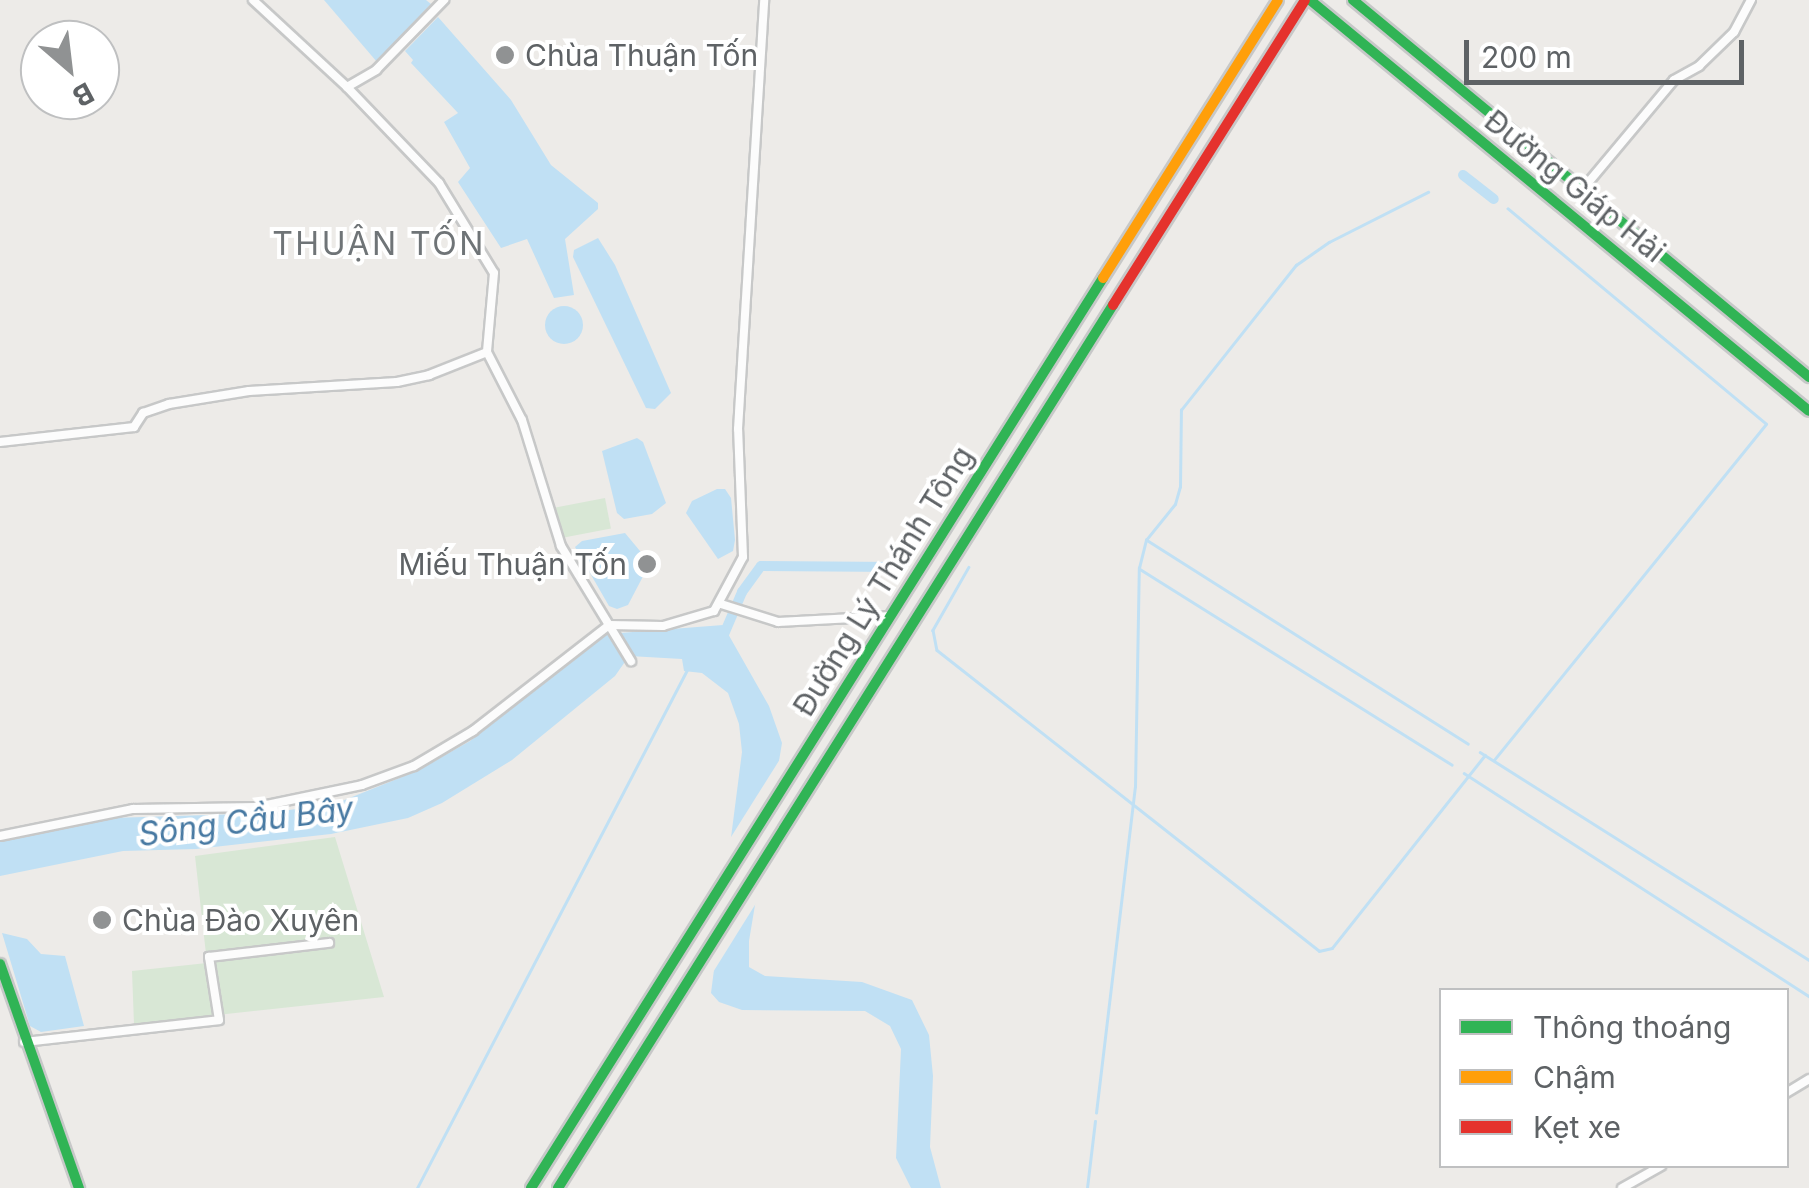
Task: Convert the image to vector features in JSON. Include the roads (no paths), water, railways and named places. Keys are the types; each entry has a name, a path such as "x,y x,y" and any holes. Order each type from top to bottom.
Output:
{"main road":[{"name":"Đường Lý Thánh Tông","path":"531,1186 1278,0"},
{"name":"Đường Lý Thánh Tông","path":"558,1188 1308,0"},
{"name":"Đường Giáp Hải","path":"1308,0 1809,411"},
{"name":"Đường Giáp Hải","path":"1354,0 1809,377"},
{"path":"1587,228 1604,209"},
{"path":"905,593 924,605"},
{"path":"0,964 24,1042 80,1188"},
{"path":"581,1109 600,1120"}],"street":[{"path":"253,0 347,87 438,183 494,273 487,352 522,420 554,532 631,662"},
{"path":"725,605 743,556 738,429 764,0"},
{"path":"1582,190 1674,80 1699,66 1734,32 1751,0"},
{"path":"347,87 376,70 440,1"},
{"path":"0,442 134,427 143,413 235,394 288,386 366,387 396,382 429,375 487,352"},
{"path":"0,836 133,809 256,807 392,775 473,731 610,628 683,623 725,605 778,622 891,616"},
{"path":"24,1042 219,1020 209,957 329,943"},
{"path":"1622,1188 1657,1168"}],"water":[{"path":"324,0 426,0 431,4 377,62"},
{"path":"438,17 511,100 551,165 598,203 598,209 565,239 574,295 554,298 527,239 501,248 458,182 470,168 444,122 458,113 411,63 413,60 405,51"},
{"path":"598,238 615,265 671,393 655,409 646,408 573,257 574,250"},
{"path":"564,306 578,311 583,325 578,339 564,344 550,339 545,325 550,311"},
{"path":"637,438 643,442 666,503 652,514 624,519 617,513 602,451"},
{"path":"725,489 731,498 735,540 733,551 718,559 686,513 692,501"},
{"path":"625,533 650,563 628,605 617,609 609,606 575,547 582,541"},
{"name":"Sông Cầu Bây","path":"723,625 769,706 782,743 749,941 749,967 765,976 862,982 912,1000 929,1035 933,1076 930,1147 941,1188 911,1188 896,1158 901,1049 890,1026 865,1011 742,1010 719,1002 711,993 742,752 739,724 728,693 702,673 684,671 682,659 629,656 615,676 512,760 442,803 408,818 331,834 196,849 123,851 0,876 0,842 111,818 269,813 337,803 417,771 470,741 607,634"},
{"path":"2,933 27,939 41,954 65,956 84,1026 41,1032 30,1026"}],"waterway":[{"path":"1463,175 1494,199"},
{"path":"1096,1113 1135,787 1139,568 1146,540 1175,504 1180,487 1181,410 1296,265 1329,242 1428,192"},
{"path":"1494,760 1766,424 1508,209"},
{"path":"1147,540 1468,744"},
{"path":"722,639 742,592 761,566 897,567"},
{"path":"969,567 933,630 937,650 1319,951 1332,948 1485,755"},
{"path":"1140,569 1452,765"},
{"path":"417,1188 687,670"},
{"path":"1480,752 1809,960"},
{"path":"1464,773 1809,996"},
{"path":"1087,1188 1095,1121"}],"place":[{"name":"Chùa Thuận Tốn","path":"505,55"},
{"name":"Miếu Thuận Tốn","path":"647,564"},
{"name":"Chùa Đào Xuyên","path":"102,920"}],"district":[{"name":"THUẬN TỐN","path":"379,244"}]}
